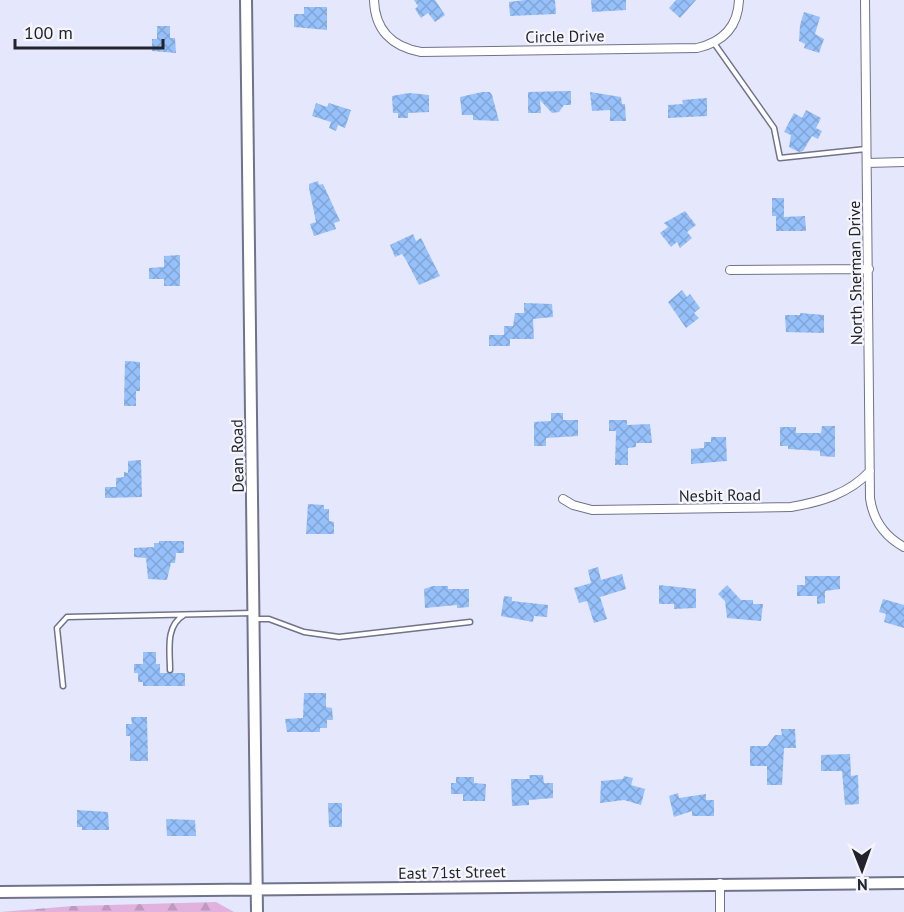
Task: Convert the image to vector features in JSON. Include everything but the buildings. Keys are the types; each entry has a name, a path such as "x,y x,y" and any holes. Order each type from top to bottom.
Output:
{"street":[{"name":"Dean Road","path":"246,0 257,912"},
{"name":"Circle Drive","path":"374,0 375,14 382,31 403,48 421,52 698,48 714,44"},
{"path":"714,44 736,21 739,0"},
{"name":"North Sherman Drive","path":"865,0 870,471 873,512 878,525 891,539 904,547"},
{"path":"867,163 904,162"},
{"path":"730,270 868,269"},
{"name":"Nesbit Road","path":"563,499 573,505 592,510 791,507 814,503 836,495 870,471"},
{"path":"720,883 720,912"},
{"name":"East 71st Street","path":"0,892 720,883 904,883"}],"lane":[{"path":"714,44 774,128 780,158 867,149"},
{"path":"170,670 172,627 175,620 184,614"},
{"path":"63,686 57,628 67,617 184,614 254,616 304,632 339,638 470,622"}],"green space":[{"path":"216,902 234,912 0,912 73,906"}]}
